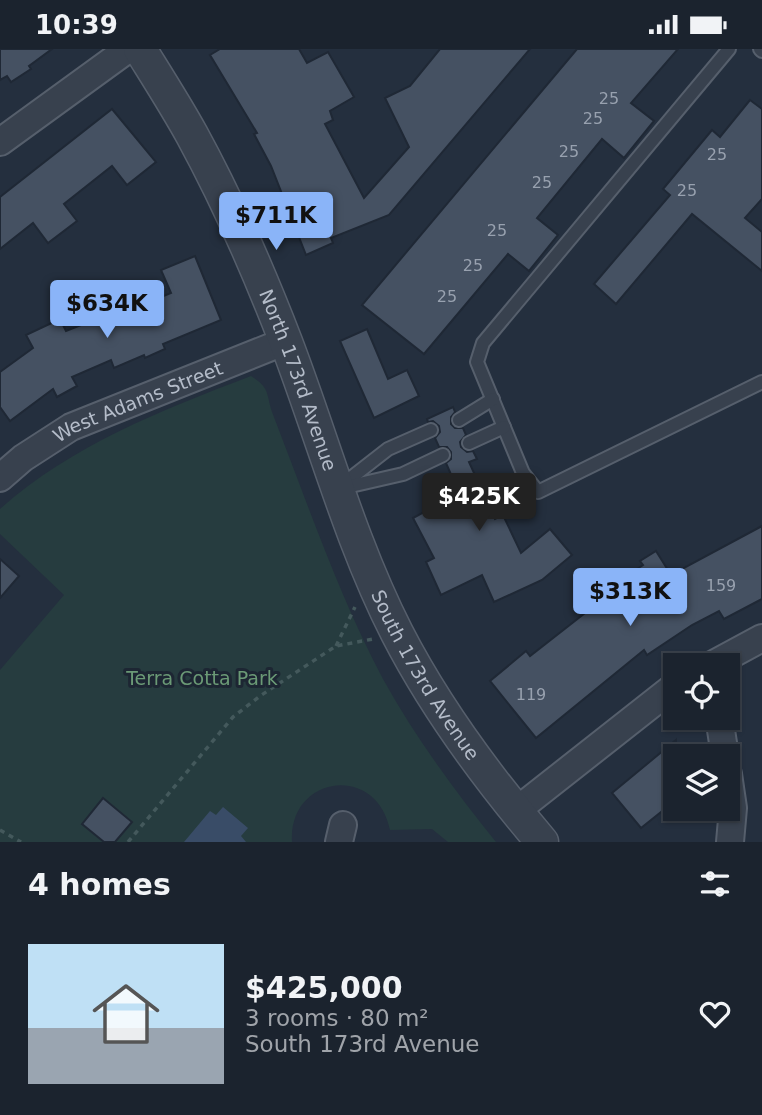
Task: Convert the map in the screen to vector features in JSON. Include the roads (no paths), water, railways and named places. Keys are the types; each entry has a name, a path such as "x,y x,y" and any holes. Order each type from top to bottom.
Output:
{"street":[{"path":"0,142 128,49"},
{"name":"North 173rd Avenue","path":"140,49 192,135 242,237 286,341 338,489"},
{"name":"West Adams Street","path":"0,478 23,458 71,427 286,341"},
{"name":"South 173rd Avenue","path":"338,489 398,634 484,769 542,842"},
{"path":"734,653 762,638"},
{"path":"516,811 663,695"},
{"path":"730,842 732,821"}],"lane":[{"path":"729,49 483,343 477,362 523,473 538,492 762,382"},
{"path":"459,420 492,400"},
{"path":"469,443 504,427"},
{"path":"338,489 388,449 432,430"},
{"path":"338,489 403,474 443,455"}],"water":[{"path":"223,807 248,828 241,836 246,842 184,842 210,811 216,815"}],"park label":[{"name":"Terra Cotta Park","path":"202,678"}]}
